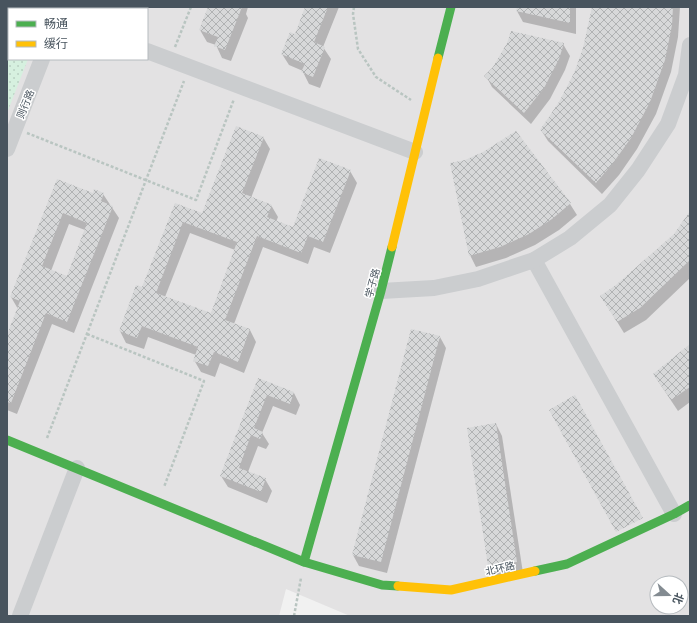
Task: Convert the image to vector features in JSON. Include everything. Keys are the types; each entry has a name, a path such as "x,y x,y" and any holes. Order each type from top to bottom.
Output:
{"street":[{"name":"学子路","path":"304,562 381,291 450,7"},
{"path":"381,291 434,288 478,279 534,260 570,238 610,205 638,170 668,124 686,75 690,45"},
{"path":"148,51 415,152"},
{"name":"则行路","path":"7,149 42,60"},
{"path":"534,260 674,514"},
{"name":"北环路","path":"7,440 304,562 382,585 451,590 567,564 690,505"},
{"path":"20,616 77,468"}],"path":[{"path":"170,60 191,7"},
{"path":"354,7 353,14 358,49 376,77 404,96 426,107"},
{"path":"41,454 189,67"},
{"path":"15,128 196,200 239,86"},
{"path":"87,334 204,381 158,502"},
{"path":"294,616 304,562"}],"shaded area":[{"path":"7,7 690,7 690,616 350,616 286,589 279,616 7,616"}],"green space":[{"path":"7,7 20,7 22,8 8,8 8,60 28,60 7,113"}],"building":[{"path":"208,7 242,7 225,50 214,46 218,37 199,30"},
{"path":"305,7 328,7 314,42 325,47 313,77 301,72 305,64 281,54 290,32 295,34"},
{"path":"517,7 570,7 570,23 516,11"},
{"path":"592,7 673,7 672,25 665,60 650,102 631,138 596,183 540,130 559,102 574,73 583,48"},
{"path":"511,31 564,43 559,59 544,88 524,113 484,76 493,67 507,43"},
{"path":"236,126 264,137 242,193 272,205 267,217 293,227 319,158 351,170 323,242 308,236 301,253 257,236 225,320 250,329 238,362 214,352 208,366 193,361 198,347 142,326 137,338 119,331 136,285 142,287 175,203 202,213","holes":["183,222 237,242 211,313 156,293"]},
{"path":"516,131 571,203 552,219 529,234 500,247 469,256 450,163 465,160 483,152"},
{"path":"57,179 93,193 94,189 104,193 101,201 113,206 67,322 46,313 11,403 7,402 7,335 20,301 10,297","holes":["63,213 87,223 67,276 42,266"]},
{"path":"690,211 690,260 640,308 617,322 600,296 616,285 674,234"},
{"path":"411,329 440,336 381,562 352,555"},
{"path":"690,344 690,387 671,400 653,374"},
{"path":"258,378 294,392 290,404 267,395 254,428 263,432 260,439 251,435 239,468 266,478 261,492 220,476"},
{"path":"575,395 643,518 616,532 549,410"},
{"path":"496,423 517,562 488,566 467,428"}],"traffic: fast":[{"path":"438,58 451,7"},
{"path":"304,562 381,291 392,247"},
{"path":"7,440 304,562 382,585 398,586"},
{"path":"535,571 567,564 690,505"}],"traffic: slow":[{"path":"392,247 438,58"},
{"path":"398,586 451,590 535,571"}]}
